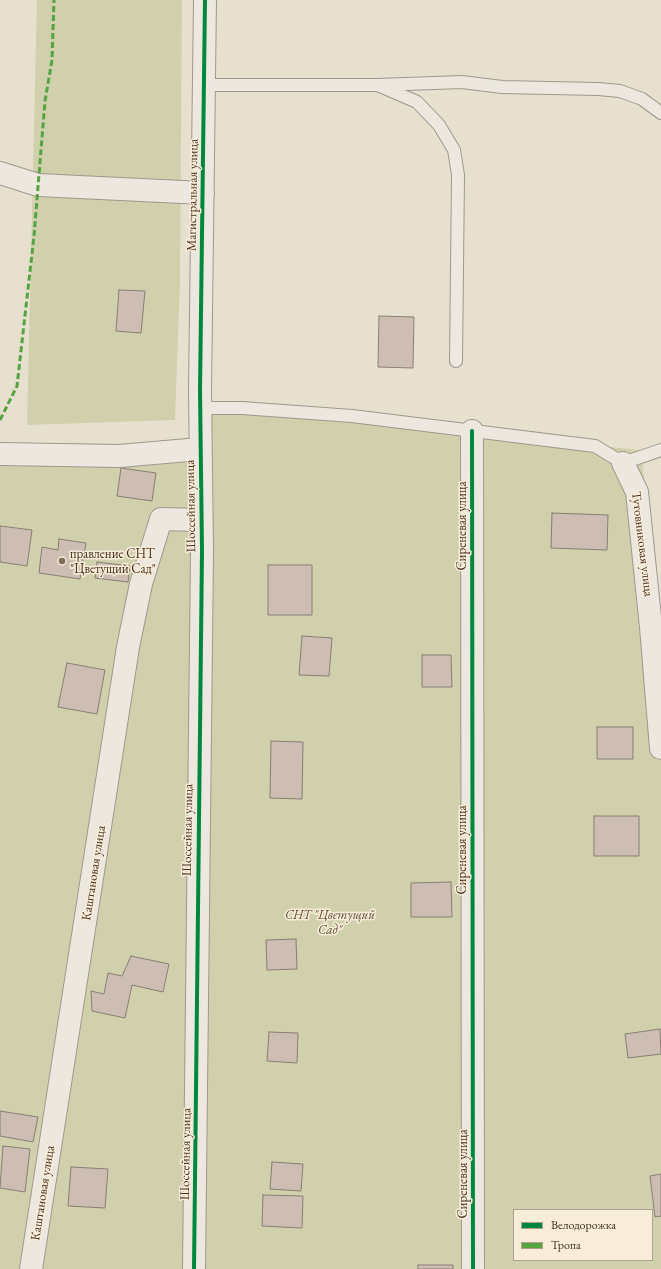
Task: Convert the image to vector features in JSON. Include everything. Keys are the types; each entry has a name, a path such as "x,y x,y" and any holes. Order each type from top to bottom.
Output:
{"street":[{"name":"Магистральная улица","path":"200,399 205,0"},
{"path":"0,173 38,185 203,192"},
{"name":"Шоссейная улица","path":"194,1269 201,520 200,399"},
{"name":"Сиреневая улица","path":"472,431 472,1269"},
{"path":"0,454 119,456 200,449"},
{"name":"Тутовниковая улица","path":"623,463 637,492 651,628 661,748"},
{"name":"Каштановая улица","path":"31,1269 128,647 141,584 161,519 201,520"}],"lane":[{"path":"204,86 377,85 462,82 502,87 620,91 642,99 661,113"},
{"path":"377,85 417,102 439,125 454,150 458,175 456,361"},
{"path":"200,399 242,408 352,416 595,446 623,463 661,450"}],"green space":[{"path":"37,0 182,0 180,279 175,420 27,425"},
{"name":"СНТ \"Цветущий Сад\"","path":"199,408 641,450 661,635 661,1269 0,1269 0,459 195,461"}],"building":[{"path":"119,290 145,291 141,333 116,331"},
{"path":"379,316 414,317 413,368 378,367"},
{"path":"121,468 156,473 152,501 117,496"},
{"path":"552,513 608,515 607,550 551,548"},
{"path":"0,526 32,530 27,566 0,562"},
{"name":"правление СНТ \"Цветущий Сад\"","path":"59,539 86,543 80,579 39,573 42,547 58,550"},
{"path":"97,562 130,566 128,582 95,578"},
{"path":"268,565 312,565 312,615 268,615"},
{"path":"302,636 332,638 329,676 299,675"},
{"path":"422,655 451,655 452,687 422,687"},
{"path":"67,663 105,670 97,714 58,707"},
{"path":"597,727 633,727 633,759 597,759"},
{"path":"271,741 303,742 302,799 270,798"},
{"path":"594,816 639,816 639,856 594,856"},
{"path":"451,882 452,917 411,917 411,883"},
{"path":"296,939 297,969 267,970 266,940"},
{"path":"131,956 169,964 163,992 132,985 125,1018 92,1011 91,991 104,994 108,973 122,976"},
{"path":"660,1029 661,1054 628,1058 625,1034"},
{"path":"269,1032 298,1033 297,1063 267,1061"},
{"path":"0,1111 38,1117 33,1142 0,1136"},
{"path":"3,1146 30,1149 25,1192 0,1188"},
{"path":"272,1162 303,1164 301,1191 270,1189"},
{"path":"71,1167 108,1169 105,1208 68,1206"},
{"path":"661,1174 661,1216 655,1217 650,1176"},
{"path":"263,1195 303,1196 302,1228 262,1226"},
{"path":"418,1265 453,1265 453,1269 418,1269"}],"marked path":[{"path":"0,420 17,386 34,236 45,101 52,60 54,0"}],"cycle path":[{"path":"194,1269 202,551 200,391 205,0"},
{"path":"472,431 473,1269"}],"place":[{"name":"правление СНТ \"Цветущий Сад\"","path":"62,561"}]}
